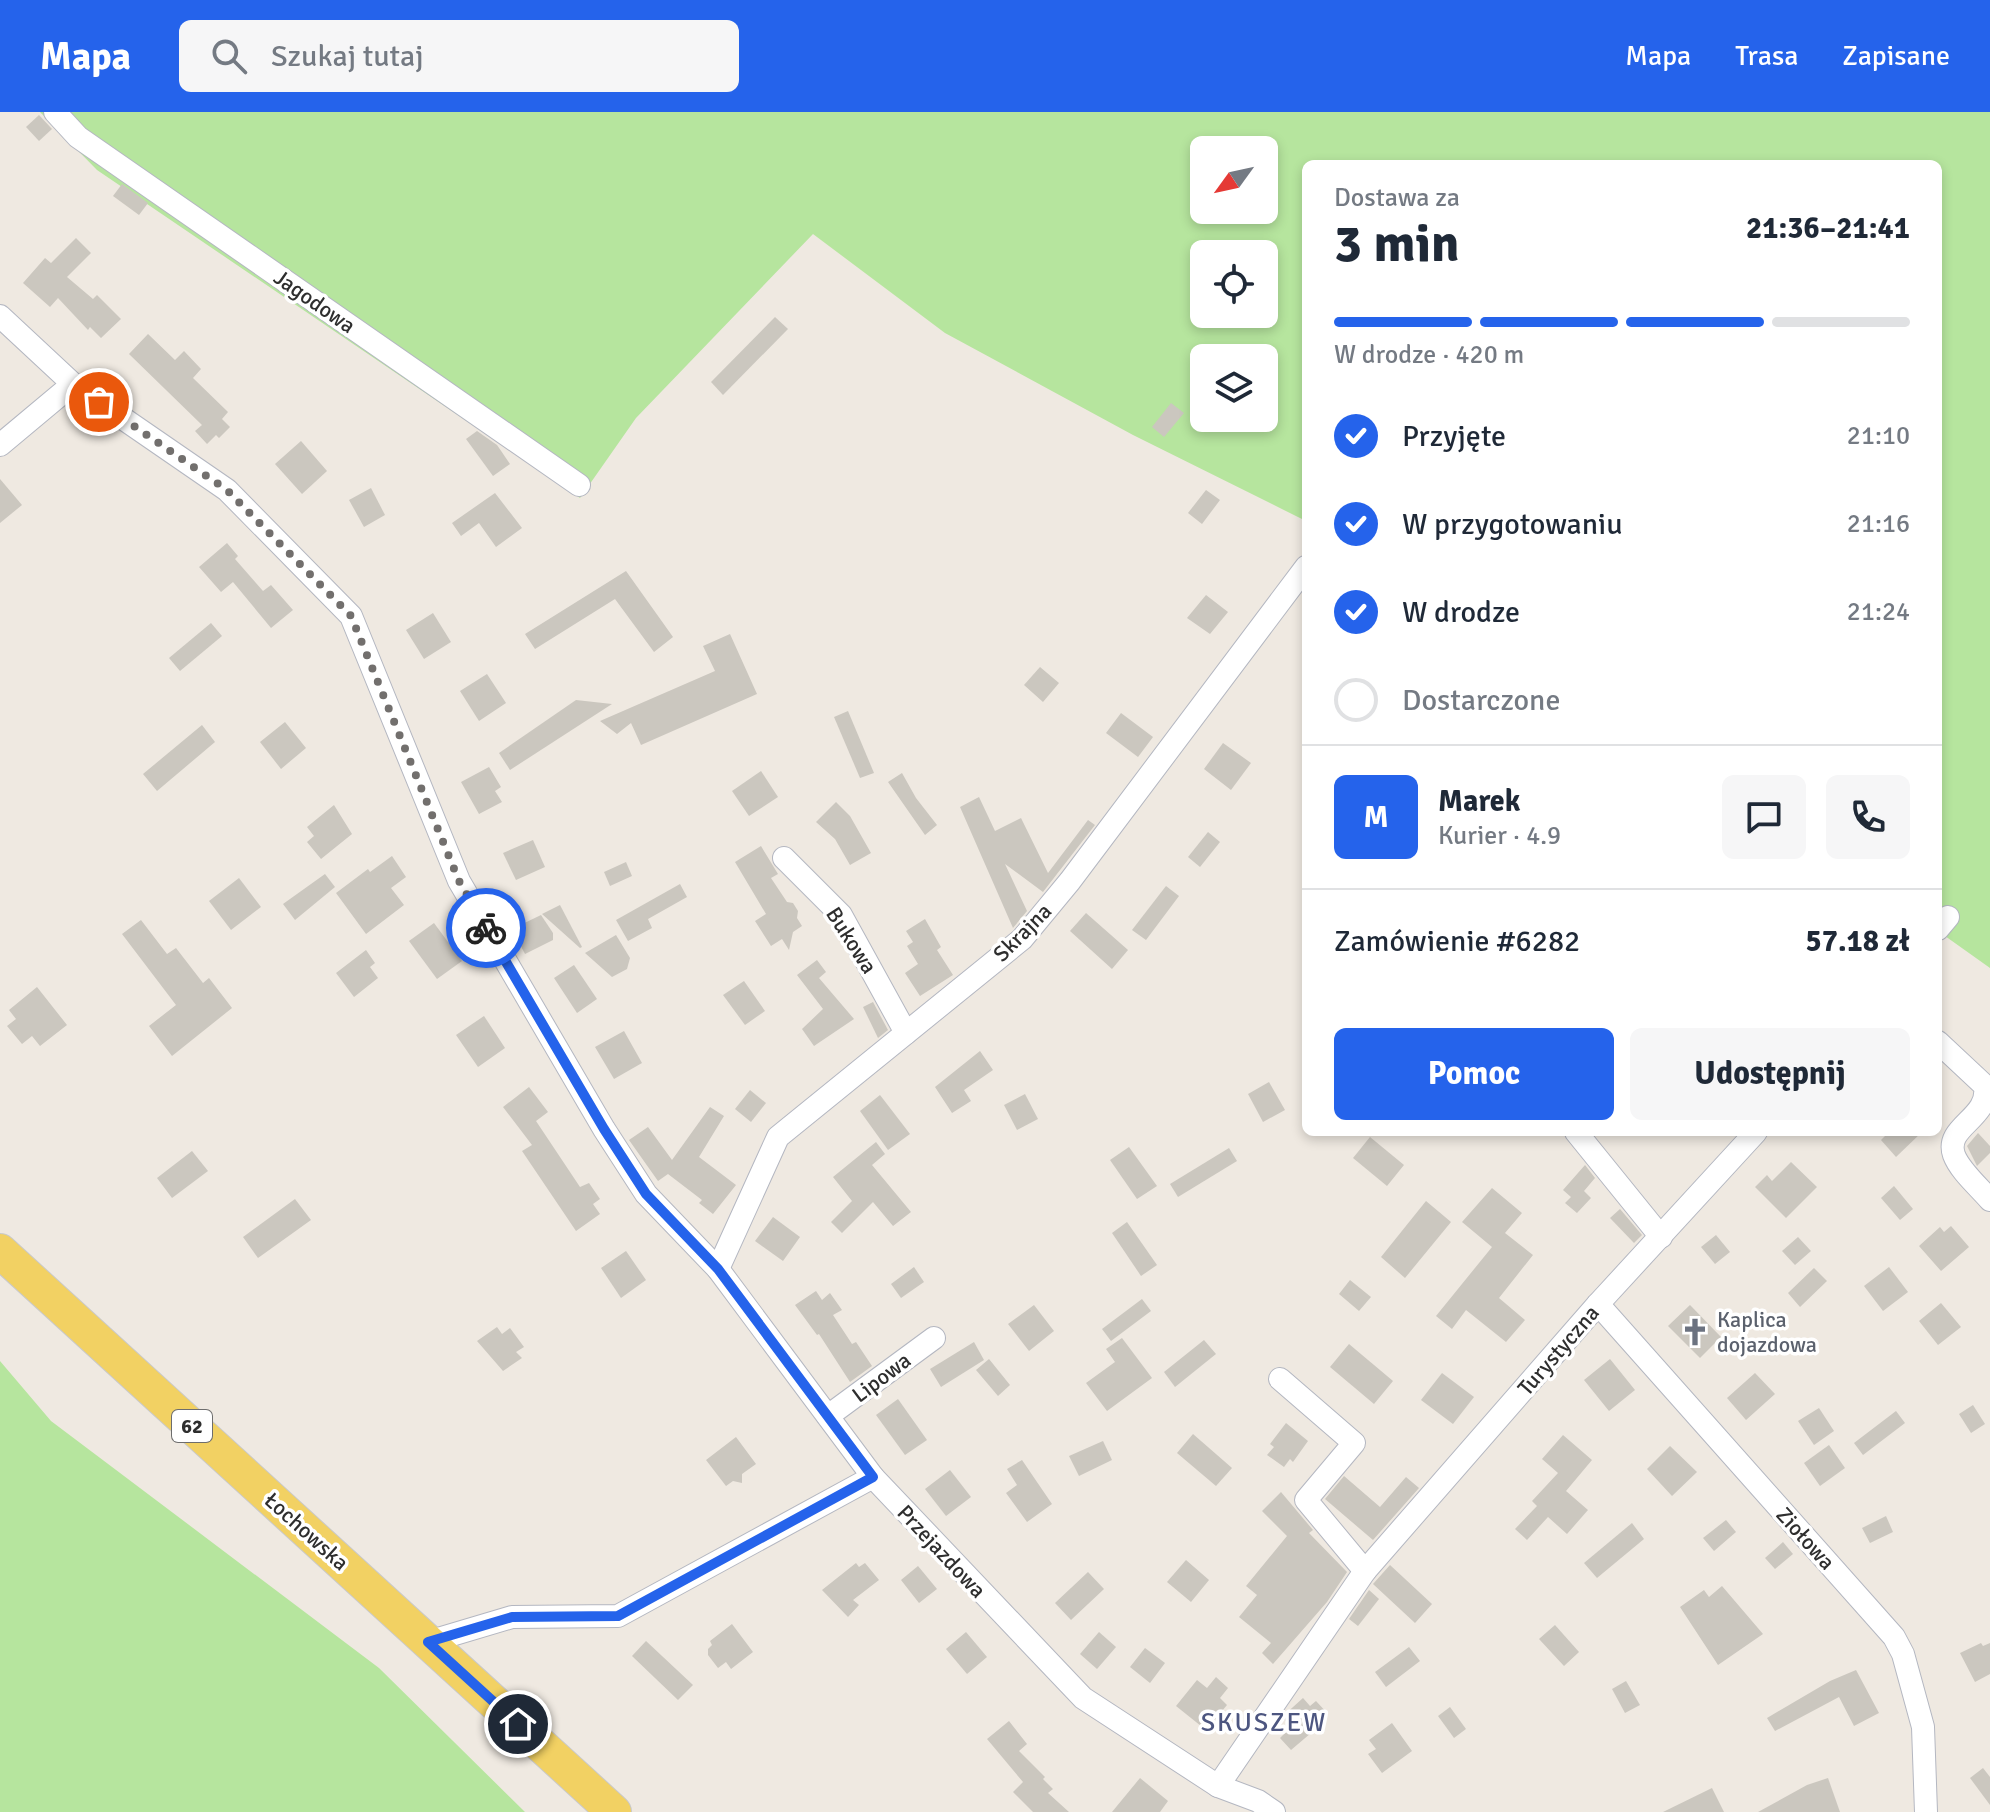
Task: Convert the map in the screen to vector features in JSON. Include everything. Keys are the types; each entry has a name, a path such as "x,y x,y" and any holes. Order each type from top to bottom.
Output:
{"main road":[{"name":"Łochowska","path":"0,1251 614,1812"}],"street":[{"name":"Jagodowa","path":"55,112 78,137 579,485"},
{"name":"Przejazdowa","path":"0,316 73,384 227,490 351,616 459,881 604,1129 646,1194 718,1269 873,1477 1083,1698 1218,1786 1258,1801 1274,1812"},
{"path":"0,445 73,384"},
{"name":"Skrajna","path":"718,1269 778,1137 1022,939 1070,881 1302,572"},
{"name":"Bukowa","path":"784,858 841,915 906,1033"},
{"path":"1942,1046 1985,1086 1990,1095 1989,1104 1953,1141 1952,1151 1990,1200"},
{"path":"1579,1136 1661,1237"},
{"name":"Turystyczna","path":"1218,1786 1365,1571 1598,1304 1752,1136"},
{"name":"Ziołowa","path":"1598,1304 1894,1637 1903,1654 1923,1727 1926,1812"},
{"name":"Lipowa","path":"828,1416 934,1338"},
{"path":"1280,1379 1354,1443 1306,1500 1365,1571"},
{"path":"428,1642 512,1617 618,1616 873,1477"}],"green space":[{"path":"40,112 1990,112 1990,968 1942,934 1942,160 1302,160 1302,519 1133,435 945,333 813,234 636,418 580,498 97,170"},
{"path":"0,1361 51,1421 379,1668 525,1812 0,1812"}],"building":[{"path":"39,115 52,129 39,141 26,127"},
{"path":"122,184 148,203 139,215 113,196"},
{"path":"76,238 91,253 67,277 93,299 97,295 121,319 101,338 90,327 88,330 58,298 50,307 23,283 45,258 51,263"},
{"path":"775,317 788,329 723,395 711,382"},
{"path":"148,334 175,360 184,351 201,369 193,378 228,412 222,419 230,427 219,438 216,435 207,444 195,431 202,425 129,354"},
{"path":"1171,403 1184,413 1164,437 1152,427"},
{"path":"477,431 497,445 510,464 493,476 466,439"},
{"path":"301,441 327,471 302,494 275,464"},
{"path":"0,479 22,505 0,523"},
{"path":"371,488 385,515 364,527 349,500"},
{"path":"1206,490 1220,500 1202,524 1188,513"},
{"path":"495,493 522,528 496,547 479,523 461,536 452,523"},
{"path":"227,543 238,556 235,559 263,591 271,585 293,610 271,628 233,582 221,592 199,567"},
{"path":"626,571 673,637 654,652 615,599 535,649 525,634"},
{"path":"1206,595 1228,612 1210,634 1187,618"},
{"path":"433,613 451,642 424,659 406,630"},
{"path":"211,623 222,636 180,671 169,658"},
{"path":"730,634 757,694 641,745 631,723 617,734 600,721 715,671 703,646"},
{"path":"1040,667 1059,683 1043,702 1024,685"},
{"path":"487,674 506,703 479,721 460,691"},
{"path":"576,700 612,704 510,770 499,753"},
{"path":"848,711 874,773 860,778 834,717"},
{"path":"1121,713 1153,737 1138,757 1106,733"},
{"path":"285,722 306,748 281,769 260,742"},
{"path":"202,725 215,742 157,791 143,774"},
{"path":"1223,743 1251,763 1231,790 1204,769"},
{"path":"489,767 501,787 495,791 502,802 479,814 461,782"},
{"path":"761,771 778,797 749,816 732,791"},
{"path":"902,773 937,825 925,835 888,782"},
{"path":"979,797 995,831 1021,818 1048,873 1088,820 1095,825 1043,892 1005,864 1027,911 1013,928 960,807"},
{"path":"836,802 850,816 871,853 850,865 835,839 816,822"},
{"path":"334,805 352,834 321,859 307,842 314,836 307,827"},
{"path":"1208,832 1220,842 1200,867 1188,857"},
{"path":"533,840 545,867 516,880 503,853"},
{"path":"761,846 778,874 771,878 787,902 793,903 798,911 797,918 802,926 793,932 789,950 782,939 771,946 755,921 766,914 735,862"},
{"path":"392,856 406,877 391,888 404,905 366,934 336,893"},
{"path":"626,862 632,876 610,886 604,872"},
{"path":"325,874 335,887 295,920 283,904"},
{"path":"239,878 261,907 231,930 209,901"},
{"path":"680,884 687,897 648,919 652,928 628,941 616,920"},
{"path":"1166,886 1179,896 1146,940 1132,930"},
{"path":"560,905 582,947 580,948 542,914"},
{"path":"1086,913 1128,950 1112,969 1070,931"},
{"path":"541,915 553,933 553,940 525,954 512,929"},
{"path":"925,919 941,947 937,950 953,975 920,996 905,973 918,964 907,946 913,942 906,931"},
{"path":"141,920 167,954 176,948 203,983 209,978 232,1008 172,1056 149,1026 176,1005 122,934"},
{"path":"434,923 462,961 437,979 409,941"},
{"path":"616,935 630,958 627,969 612,977 585,953"},
{"path":"366,950 375,963 370,967 378,978 354,997 336,973"},
{"path":"817,960 826,972 819,978 854,1019 814,1046 802,1029 823,1009 797,975"},
{"path":"574,965 597,999 577,1013 554,978"},
{"path":"744,981 765,1011 745,1025 723,995"},
{"path":"37,987 67,1025 40,1046 32,1036 22,1044 7,1026 16,1019 9,1010"},
{"path":"873,1002 888,1030 878,1038 863,1007"},
{"path":"484,1016 505,1048 478,1067 456,1035"},
{"path":"624,1031 642,1063 614,1079 595,1047"},
{"path":"980,1051 993,1070 964,1090 971,1101 952,1113 935,1087"},
{"path":"1269,1082 1285,1110 1263,1122 1248,1094"},
{"path":"529,1087 548,1112 536,1121 580,1187 589,1183 600,1199 593,1204 600,1214 576,1231 522,1151 532,1145 503,1107"},
{"path":"750,1090 766,1103 751,1122 735,1109"},
{"path":"1025,1094 1038,1119 1017,1130 1004,1105"},
{"path":"880,1095 910,1134 888,1150 860,1111"},
{"path":"710,1107 724,1116 699,1157 736,1185 713,1214 699,1203 702,1200 668,1174 658,1181 629,1140 648,1127 672,1160"},
{"path":"1978,1133 1990,1146 1990,1153 1977,1166 1967,1146"},
{"path":"1885,1136 1918,1136 1896,1157 1881,1140"},
{"path":"1370,1137 1404,1165 1387,1186 1353,1158"},
{"path":"876,1142 885,1154 872,1165 911,1212 893,1226 873,1202 842,1233 831,1222 852,1201 833,1177"},
{"path":"1129,1147 1157,1186 1137,1199 1110,1160"},
{"path":"1229,1148 1237,1161 1178,1197 1170,1184"},
{"path":"192,1151 208,1171 172,1198 157,1178"},
{"path":"1791,1162 1817,1187 1786,1218 1755,1187 1767,1175 1772,1181"},
{"path":"1585,1165 1595,1178 1584,1191 1591,1198 1577,1213 1565,1203 1571,1197 1563,1190"},
{"path":"1894,1186 1913,1209 1900,1220 1881,1198"},
{"path":"1492,1188 1522,1213 1505,1233 1533,1255 1499,1298 1525,1320 1506,1342 1466,1310 1452,1329 1436,1316 1492,1247 1462,1222"},
{"path":"295,1199 311,1220 258,1258 243,1237"},
{"path":"1426,1201 1451,1222 1405,1278 1381,1257"},
{"path":"1620,1209 1642,1235 1634,1243 1610,1218"},
{"path":"773,1217 800,1237 783,1261 755,1241"},
{"path":"1127,1222 1157,1265 1141,1276 1112,1233"},
{"path":"1951,1226 1969,1247 1941,1271 1919,1246 1940,1227 1944,1232"},
{"path":"1716,1235 1730,1252 1715,1264 1701,1247"},
{"path":"1798,1237 1811,1251 1795,1265 1782,1251"},
{"path":"626,1251 646,1280 621,1298 601,1268"},
{"path":"914,1267 924,1282 901,1298 891,1284"},
{"path":"1889,1267 1908,1292 1883,1311 1864,1286"},
{"path":"1814,1268 1827,1281 1800,1307 1788,1293"},
{"path":"1350,1280 1371,1297 1359,1311 1339,1294"},
{"path":"816,1291 822,1300 830,1293 842,1310 833,1315 852,1344 856,1342 872,1366 850,1382 819,1334 795,1305"},
{"path":"1142,1299 1151,1311 1111,1341 1102,1329"},
{"path":"1941,1303 1961,1327 1938,1345 1919,1321"},
{"path":"1034,1305 1054,1331 1029,1351 1008,1324"},
{"name":"Kaplica dojazdowa","path":"1690,1305 1721,1337 1700,1358 1668,1326"},
{"path":"497,1327 502,1334 510,1328 524,1347 516,1352 522,1358 503,1371 477,1341"},
{"path":"1122,1338 1152,1378 1107,1411 1086,1383 1115,1362 1106,1349"},
{"path":"1204,1340 1216,1354 1175,1387 1164,1372"},
{"path":"974,1342 984,1360 941,1387 930,1369"},
{"path":"1349,1344 1393,1381 1374,1404 1330,1367"},
{"path":"989,1359 1010,1385 998,1396 976,1370"},
{"path":"1610,1359 1635,1390 1609,1411 1584,1380"},
{"path":"1442,1373 1474,1397 1453,1424 1421,1400"},
{"path":"1755,1373 1775,1394 1746,1420 1727,1398"},
{"path":"898,1399 927,1440 905,1455 876,1415"},
{"path":"1973,1405 1985,1424 1971,1433 1959,1414"},
{"path":"1819,1408 1834,1431 1814,1445 1798,1421"},
{"path":"1896,1411 1905,1423 1863,1455 1854,1443"},
{"path":"1286,1423 1308,1441 1293,1462 1290,1459 1284,1467 1267,1455 1274,1447 1270,1444"},
{"path":"1193,1434 1232,1468 1216,1486 1177,1453"},
{"path":"1563,1435 1592,1460 1566,1491 1588,1510 1567,1534 1548,1517 1527,1540 1515,1529 1537,1506 1532,1501 1558,1473 1542,1459"},
{"path":"736,1437 756,1464 742,1474 742,1483 733,1481 726,1486 706,1460"},
{"path":"1103,1441 1112,1460 1079,1476 1069,1456"},
{"path":"1829,1445 1845,1468 1820,1486 1804,1463"},
{"path":"1670,1446 1697,1472 1672,1496 1647,1469"},
{"path":"1022,1460 1052,1504 1027,1522 1006,1493 1017,1485 1007,1469"},
{"path":"950,1470 971,1497 946,1516 925,1489"},
{"path":"1344,1476 1380,1507 1406,1477 1419,1488 1373,1540 1325,1499"},
{"path":"1281,1492 1313,1530 1309,1533 1347,1572 1327,1602 1273,1664 1262,1653 1271,1643 1239,1617 1257,1595 1246,1586 1287,1536 1262,1511"},
{"path":"1886,1516 1893,1532 1870,1543 1862,1528"},
{"path":"1726,1520 1736,1532 1714,1551 1703,1538"},
{"path":"1632,1523 1644,1539 1597,1578 1584,1563"},
{"path":"1783,1542 1793,1554 1775,1569 1765,1558"},
{"path":"1186,1560 1209,1580 1191,1602 1167,1582"},
{"path":"856,1563 859,1567 865,1563 879,1580 853,1600 859,1605 848,1617 822,1590"},
{"path":"1390,1565 1432,1604 1415,1623 1373,1584"},
{"path":"918,1566 937,1589 919,1603 901,1580"},
{"path":"1088,1572 1104,1589 1071,1620 1055,1603"},
{"path":"1722,1586 1763,1634 1718,1665 1680,1607 1704,1590 1709,1597"},
{"path":"1369,1590 1379,1599 1358,1626 1349,1619"},
{"path":"732,1624 753,1652 731,1669 726,1662 718,1668 708,1655 712,1645 710,1641"},
{"path":"1555,1625 1579,1652 1564,1666 1539,1639"},
{"path":"966,1632 987,1657 967,1674 946,1649"},
{"path":"1099,1632 1116,1647 1097,1669 1080,1654"},
{"path":"646,1641 693,1685 678,1700 632,1656"},
{"path":"1981,1643 1983,1646 1990,1643 1990,1674 1975,1682 1960,1653"},
{"path":"1409,1647 1420,1661 1386,1687 1375,1672"},
{"path":"1145,1648 1165,1663 1150,1683 1130,1667"},
{"path":"1856,1670 1879,1713 1854,1726 1839,1697 1775,1731 1767,1718 1830,1681"},
{"path":"1216,1677 1228,1688 1220,1698 1227,1705 1206,1730 1176,1706 1197,1680 1207,1688"},
{"path":"1626,1681 1640,1705 1625,1713 1612,1689"},
{"path":"1303,1698 1310,1706 1316,1701 1328,1714 1322,1719 1324,1722 1291,1750 1280,1738 1291,1727 1282,1717"},
{"path":"1450,1707 1466,1729 1454,1738 1438,1716"},
{"path":"1009,1721 1027,1744 1019,1751 1045,1777 1043,1779 1053,1789 1048,1793 1069,1812 1033,1812 1013,1792 1023,1782 987,1739"},
{"path":"1392,1723 1412,1751 1382,1773 1368,1754 1376,1749 1369,1740"},
{"path":"1983,1768 1990,1777 1990,1805 1970,1778"},
{"path":"1140,1778 1168,1801 1160,1812 1112,1812"},
{"path":"1828,1778 1840,1812 1758,1812 1807,1785"},
{"path":"1712,1788 1724,1812 1663,1812"}],"way so far":[{"path":"99,402 227,490 351,616 459,881 486,928"}],"place":[{"name":"Kaplica dojazdowa","path":"1695,1332"}],"district":[{"name":"SKUSZEW","path":"1264,1722"}],"route":[{"path":"486,928 604,1129 646,1194 718,1269 873,1477 618,1616 512,1617 428,1642 518,1724"}]}
